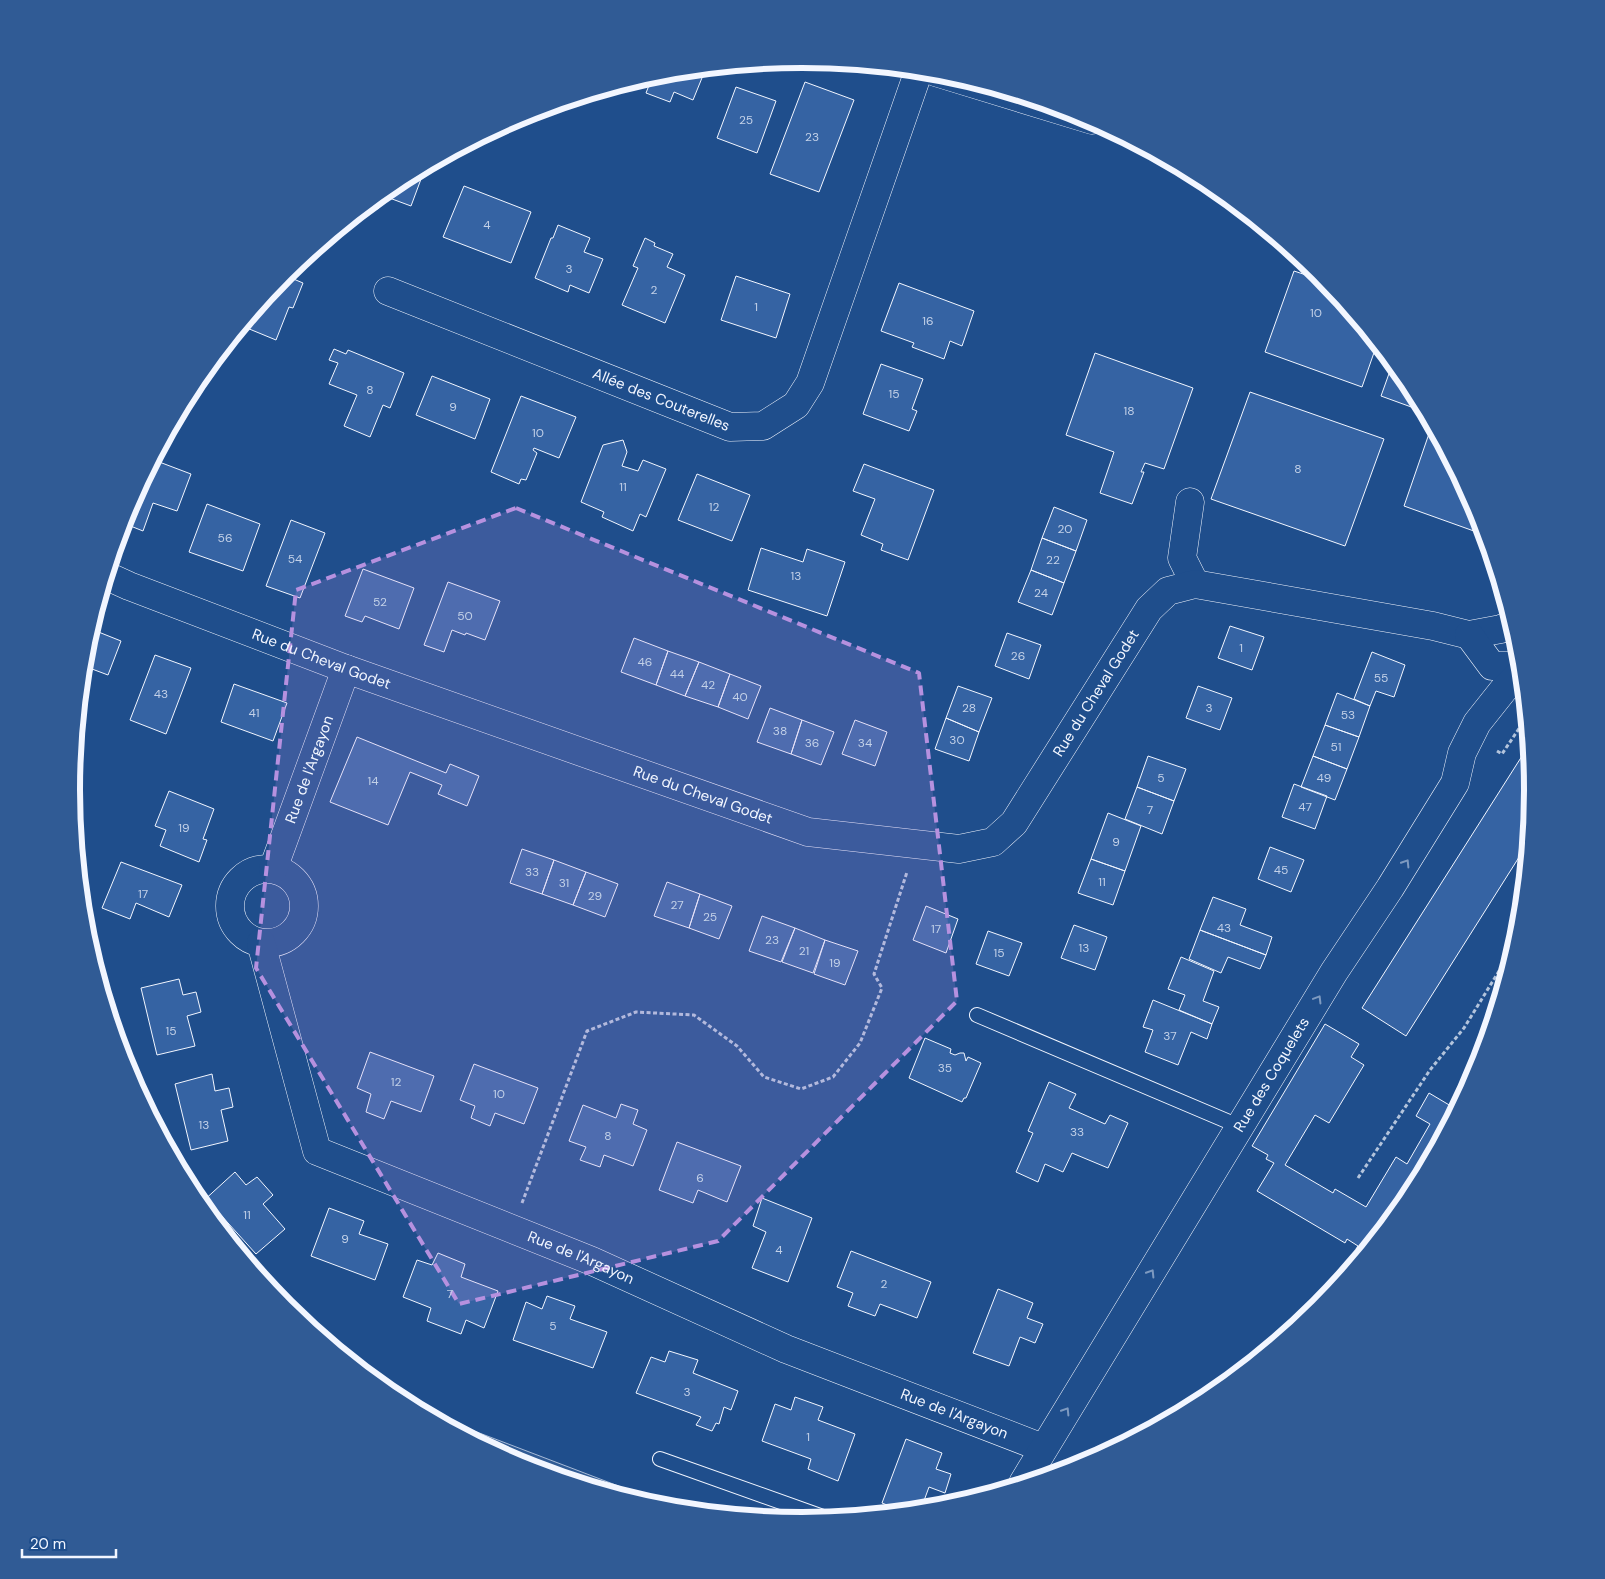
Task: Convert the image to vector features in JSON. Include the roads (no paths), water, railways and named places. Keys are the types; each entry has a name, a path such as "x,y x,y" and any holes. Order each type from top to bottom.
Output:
{"street":[{"name":"Allée des Couterelles","path":"388,291 730,427 763,426 796,404 810,383 917,77"},
{"path":"1190,502 1182,558 1195,584"},
{"name":"Rue du Cheval Godet","path":"112,578 346,669 808,832 959,849 993,842 1014,824 1148,609 1168,591 1195,584 1433,626 1469,635 1506,627"},
{"path":"1469,635 1492,666 1514,666"},
{"name":"Rue de l'Argayon","path":"273,869 346,669"},
{"name":"Rue des Coquelets","path":"1027,1475 1334,972 1390,888 1455,783 1462,753 1477,723 1515,678"},
{"path":"260,869 273,869 290,876 299,886 305,903 303,916 298,928 286,939 274,943 261,943 244,936 235,927 229,907 231,894 238,882 248,874 260,869"},
{"name":"Rue de l'Argayon","path":"261,943 317,1151 592,1261 786,1349 1043,1448"}],"lane":[{"path":"977,1015 1241,1127"},
{"path":"660,1459 808,1512"}]}
